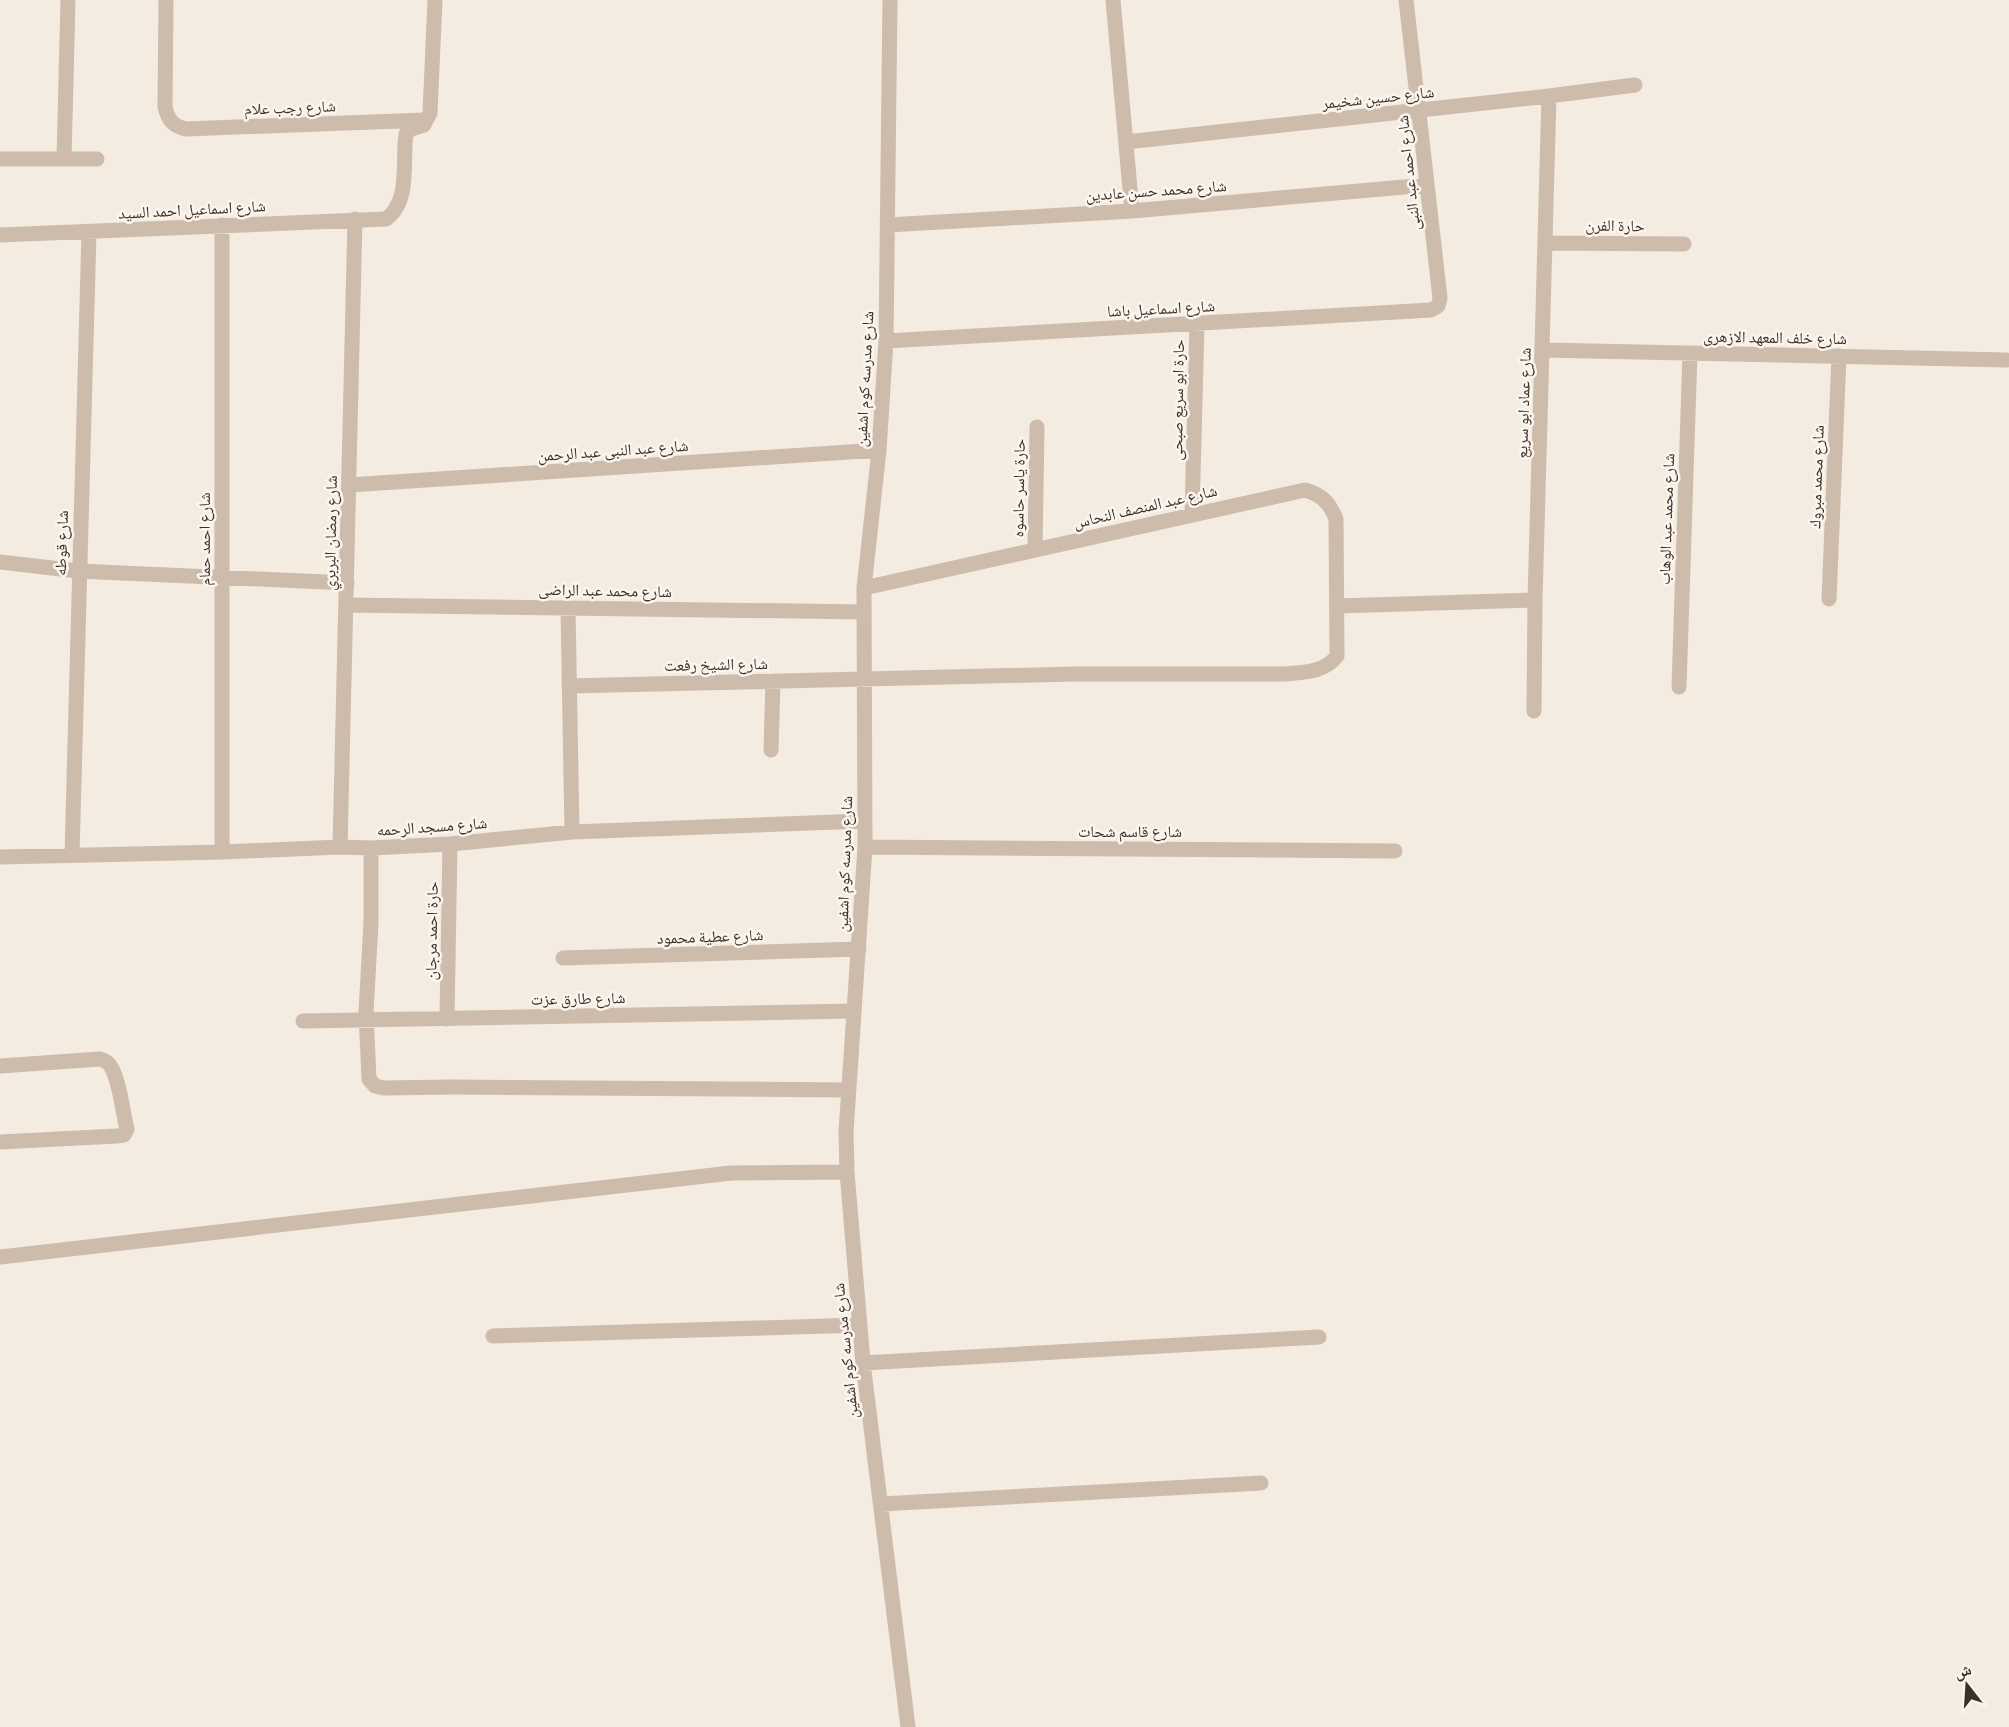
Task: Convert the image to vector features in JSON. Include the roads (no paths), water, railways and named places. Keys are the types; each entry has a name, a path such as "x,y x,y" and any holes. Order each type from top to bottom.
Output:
{"street":[{"path":"64,159 68,0"},
{"name":"شارع رجب علام","path":"166,0 165,107 168,118 177,127 186,129 428,119"},
{"path":"428,119 435,0"},
{"name":"شارع مدرسه كوم اشفين","path":"890,0 886,341 879,450 864,588 865,847 848,1090 847,1172 863,1363 908,1727"},
{"path":"1113,0 1132,211"},
{"name":"شارع احمد عبد النبى","path":"1406,0 1440,298 1438,306"},
{"name":"شارع حسين شخيمر","path":"1126,142 1635,85"},
{"name":"شارع عماد ابو سريع","path":"1534,711 1549,96"},
{"name":"شارع اسماعيل احمد السيد","path":"0,235 386,219 393,214 401,198 406,134 411,129 424,125 428,119"},
{"path":"0,159 97,159"},
{"name":"شارع محمد حسن عابدين","path":"888,225 1132,211 1427,185"},
{"name":"شارع رمضان البربري","path":"340,847 356,219"},
{"name":"شارع احمد حمام","path":"222,225 222,852"},
{"name":"شارع قوطه","path":"72,855 89,232"},
{"name":"حارة الفرن","path":"1545,243 1684,244"},
{"name":"شارع اسماعيل باشا","path":"886,341 1431,310 1438,306"},
{"name":"حارة ابو سريع صبحى","path":"1192,514 1197,324"},
{"name":"شارع خلف المعهد الازهرى","path":"1543,350 2006,360"},
{"name":"شارع محمد عبد الوهاب","path":"1679,687 1690,353"},
{"name":"شارع محمد مبروك","path":"1829,599 1839,356"},
{"name":"حارة ياسر حاسوه","path":"1035,549 1037,427"},
{"name":"شارع عبد النبى عبد الرحمن","path":"349,485 879,450"},
{"name":"شارع عبد المنصف النحاس","path":"864,588 1305,490 1320,494 1330,505 1336,519 1337,656 1331,665 1316,670 1284,674 1086,674 864,679"},
{"path":"0,562 78,571 346,583"},
{"path":"1337,606 1535,600"},
{"name":"شارع محمد عبد الراضى","path":"346,605 864,612"},
{"path":"568,608 572,832"},
{"name":"شارع الشيخ رفعت","path":"569,686 864,679"},
{"path":"771,750 773,681"},
{"name":"شارع مسجد الرحمه","path":"0,856 371,848 450,844 572,832 865,821"},
{"name":"حارة احمد مرجان","path":"447,1018 450,844"},
{"name":"شارع قاسم شحات","path":"865,847 1395,851"},
{"path":"371,848 371,923 366,1011 369,1079 375,1086 384,1088 848,1090"},
{"name":"شارع عطية محمود","path":"563,958 858,949"},
{"name":"شارع طارق عزت","path":"303,1021 854,1011"},
{"path":"0,1066 100,1059 107,1062 111,1066 116,1082 127,1129 124,1135 117,1136 0,1142"},
{"path":"0,1257 731,1173 847,1172"},
{"path":"494,1336 860,1325"},
{"path":"863,1363 1319,1337"},
{"path":"880,1504 1261,1483"}]}
